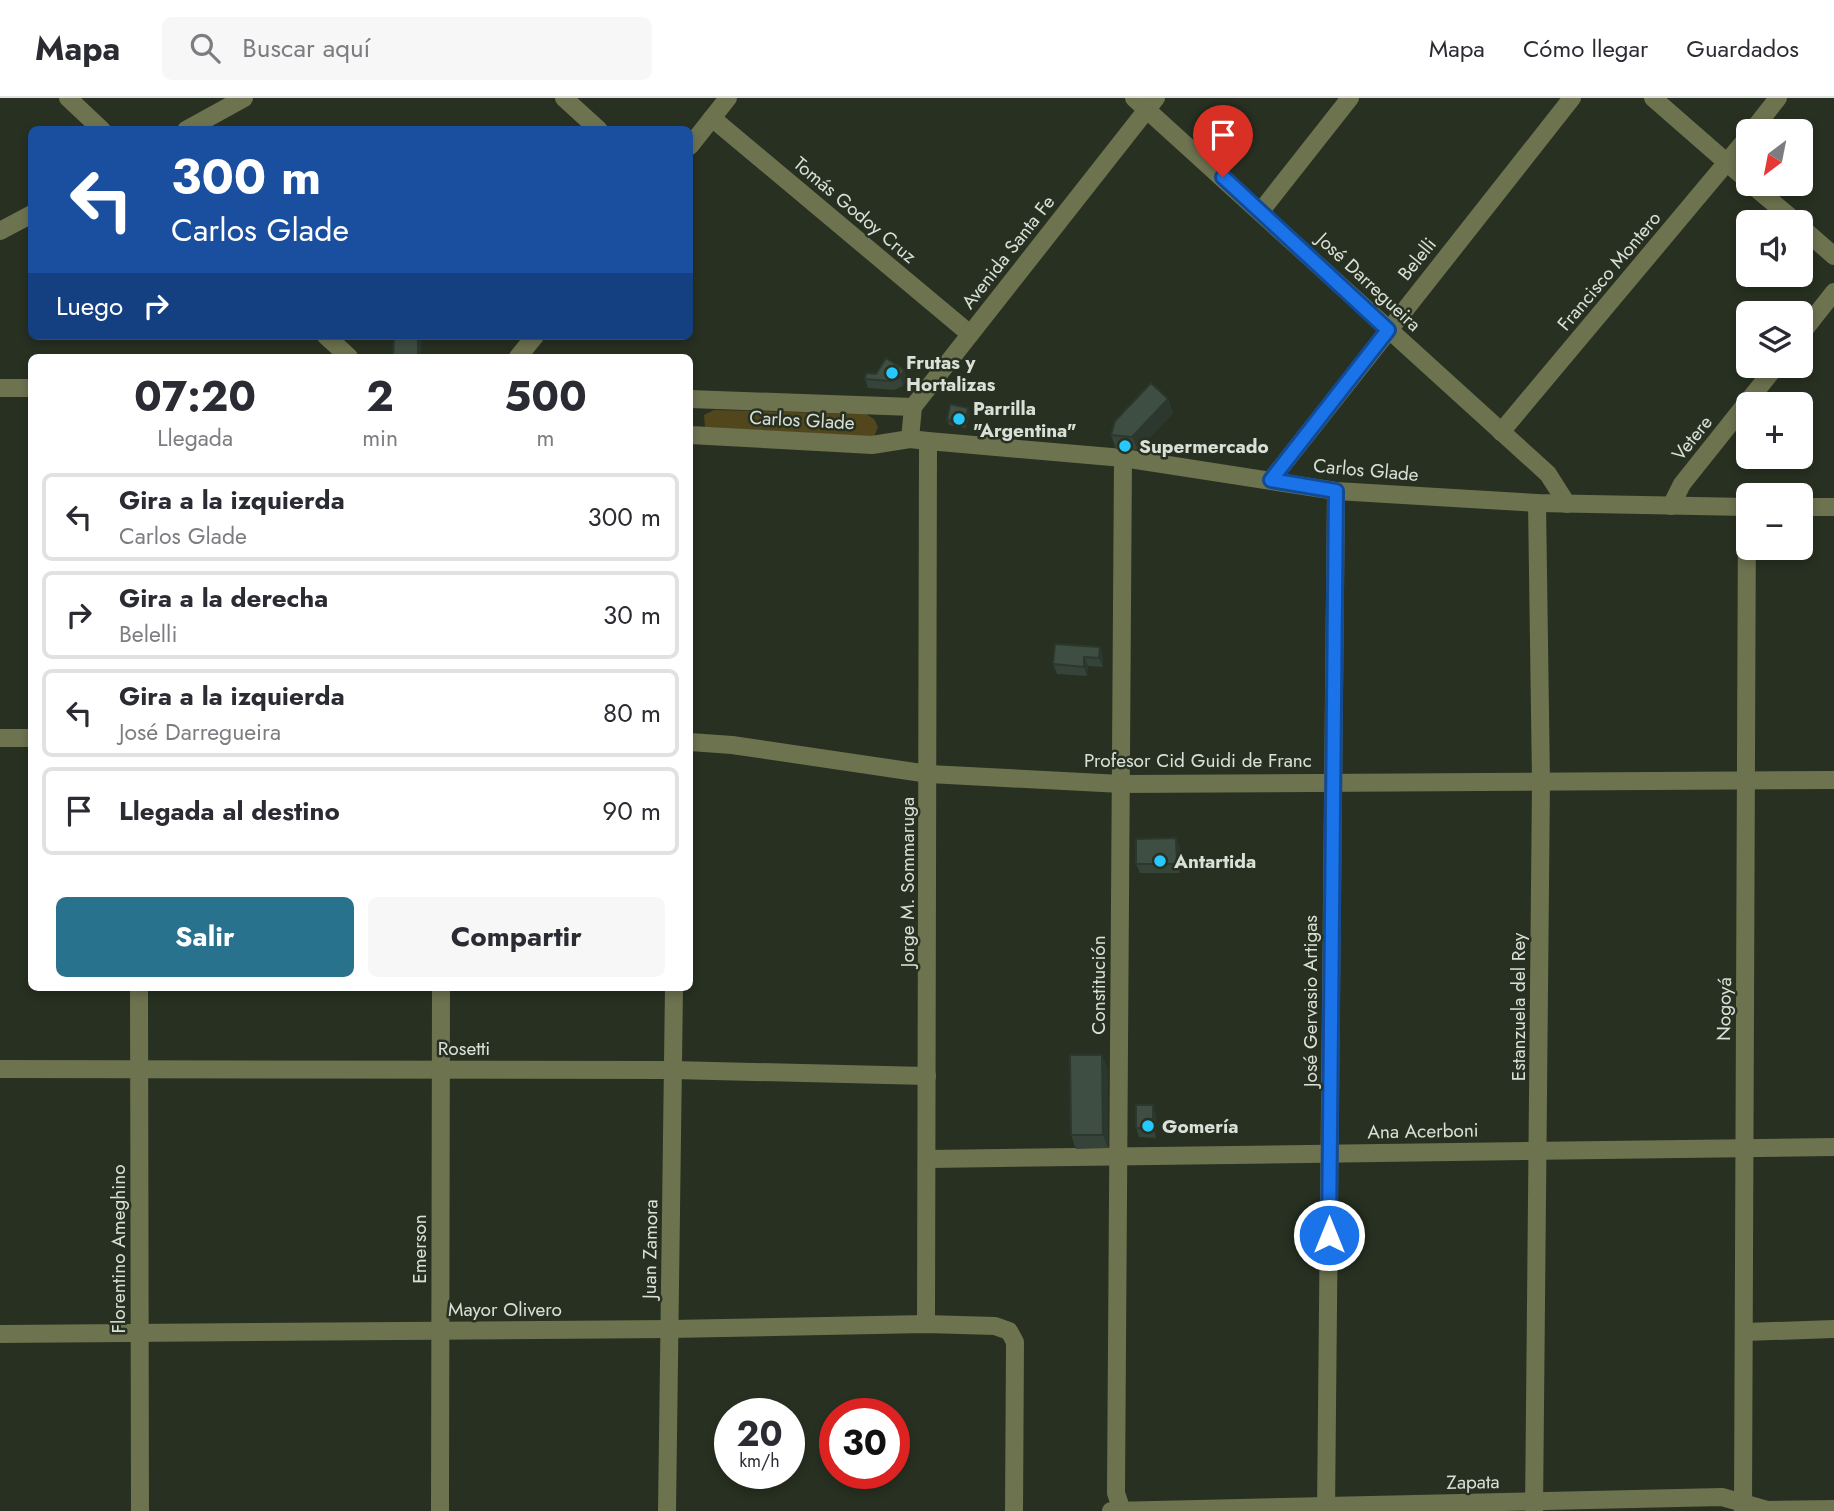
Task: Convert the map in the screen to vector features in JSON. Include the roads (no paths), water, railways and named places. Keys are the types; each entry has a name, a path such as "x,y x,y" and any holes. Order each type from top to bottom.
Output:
{"street":[{"path":"68,98 98,126"},
{"path":"193,126 244,98"},
{"path":"564,98 595,126"},
{"path":"693,142 728,98"},
{"path":"1261,211 1350,98"},
{"name":"Belelli","path":"1271,480 1572,98"},
{"path":"1653,98 1736,170"},
{"path":"1761,119 1778,98"},
{"name":"José Darregueira","path":"1146,102 1388,330 1548,474 1567,504"},
{"name":"Avenida Santa Fe","path":"913,407 1146,102"},
{"name":"Tomás Godoy Cruz","path":"712,118 970,334"},
{"name":"Francisco Montero","path":"1500,432 1736,153"},
{"path":"1766,196 1782,210"},
{"path":"0,231 28,216"},
{"path":"1813,238 1834,256"},
{"path":"1813,319 1834,292"},
{"path":"330,340 345,354"},
{"path":"520,354 532,340"},
{"name":"Vetere","path":"1671,506 1682,484 1766,378"},
{"path":"0,388 28,388"},
{"name":"Carlos Glade","path":"693,399 913,407"},
{"path":"909,439 913,407"},
{"name":"Carlos Glade","path":"693,435 872,445 909,439 1123,458 1336,491 1537,503 1736,507"},
{"name":"Jorge M. Sommaruga","path":"926,1324 928,441"},
{"name":"Constitución","path":"1121,1511 1116,1493 1123,458"},
{"name":"José Gervasio Artigas","path":"1326,1508 1336,491"},
{"name":"Estanzuela del Rey","path":"1534,1506 1541,782 1537,503"},
{"path":"1813,507 1834,507"},
{"name":"Nogoyá","path":"1743,1506 1748,560"},
{"path":"0,738 28,738"},
{"name":"Profesor Cid Guidi de Franc","path":"693,742 732,745 929,774 1121,783 1834,780"},
{"name":"Florentino Ameghino","path":"139,991 140,1511"},
{"name":"Emerson","path":"440,1511 441,991"},
{"name":"Juan Zamora","path":"667,1511 674,991"},
{"name":"Rosetti","path":"0,1069 138,1072 673,1070 927,1076"},
{"name":"Ana Acerboni","path":"928,1159 1834,1147"},
{"name":"Mayor Olivero","path":"0,1334 670,1329 926,1324 995,1326 1009,1331 1016,1342 1014,1511"},
{"path":"1745,1332 1834,1329"},
{"name":"Zapata","path":"1111,1511 1534,1506 1722,1497 1743,1506 1768,1510 1834,1509"}],"place":[{"name":"Frutas y Hortalizas","path":"892,373"},
{"name":"Parrilla \"Argentina\"","path":"959,419"},
{"name":"Supermercado","path":"1125,446"},
{"name":"Antartida","path":"1160,861"},
{"name":"Gomería","path":"1148,1126"}]}
